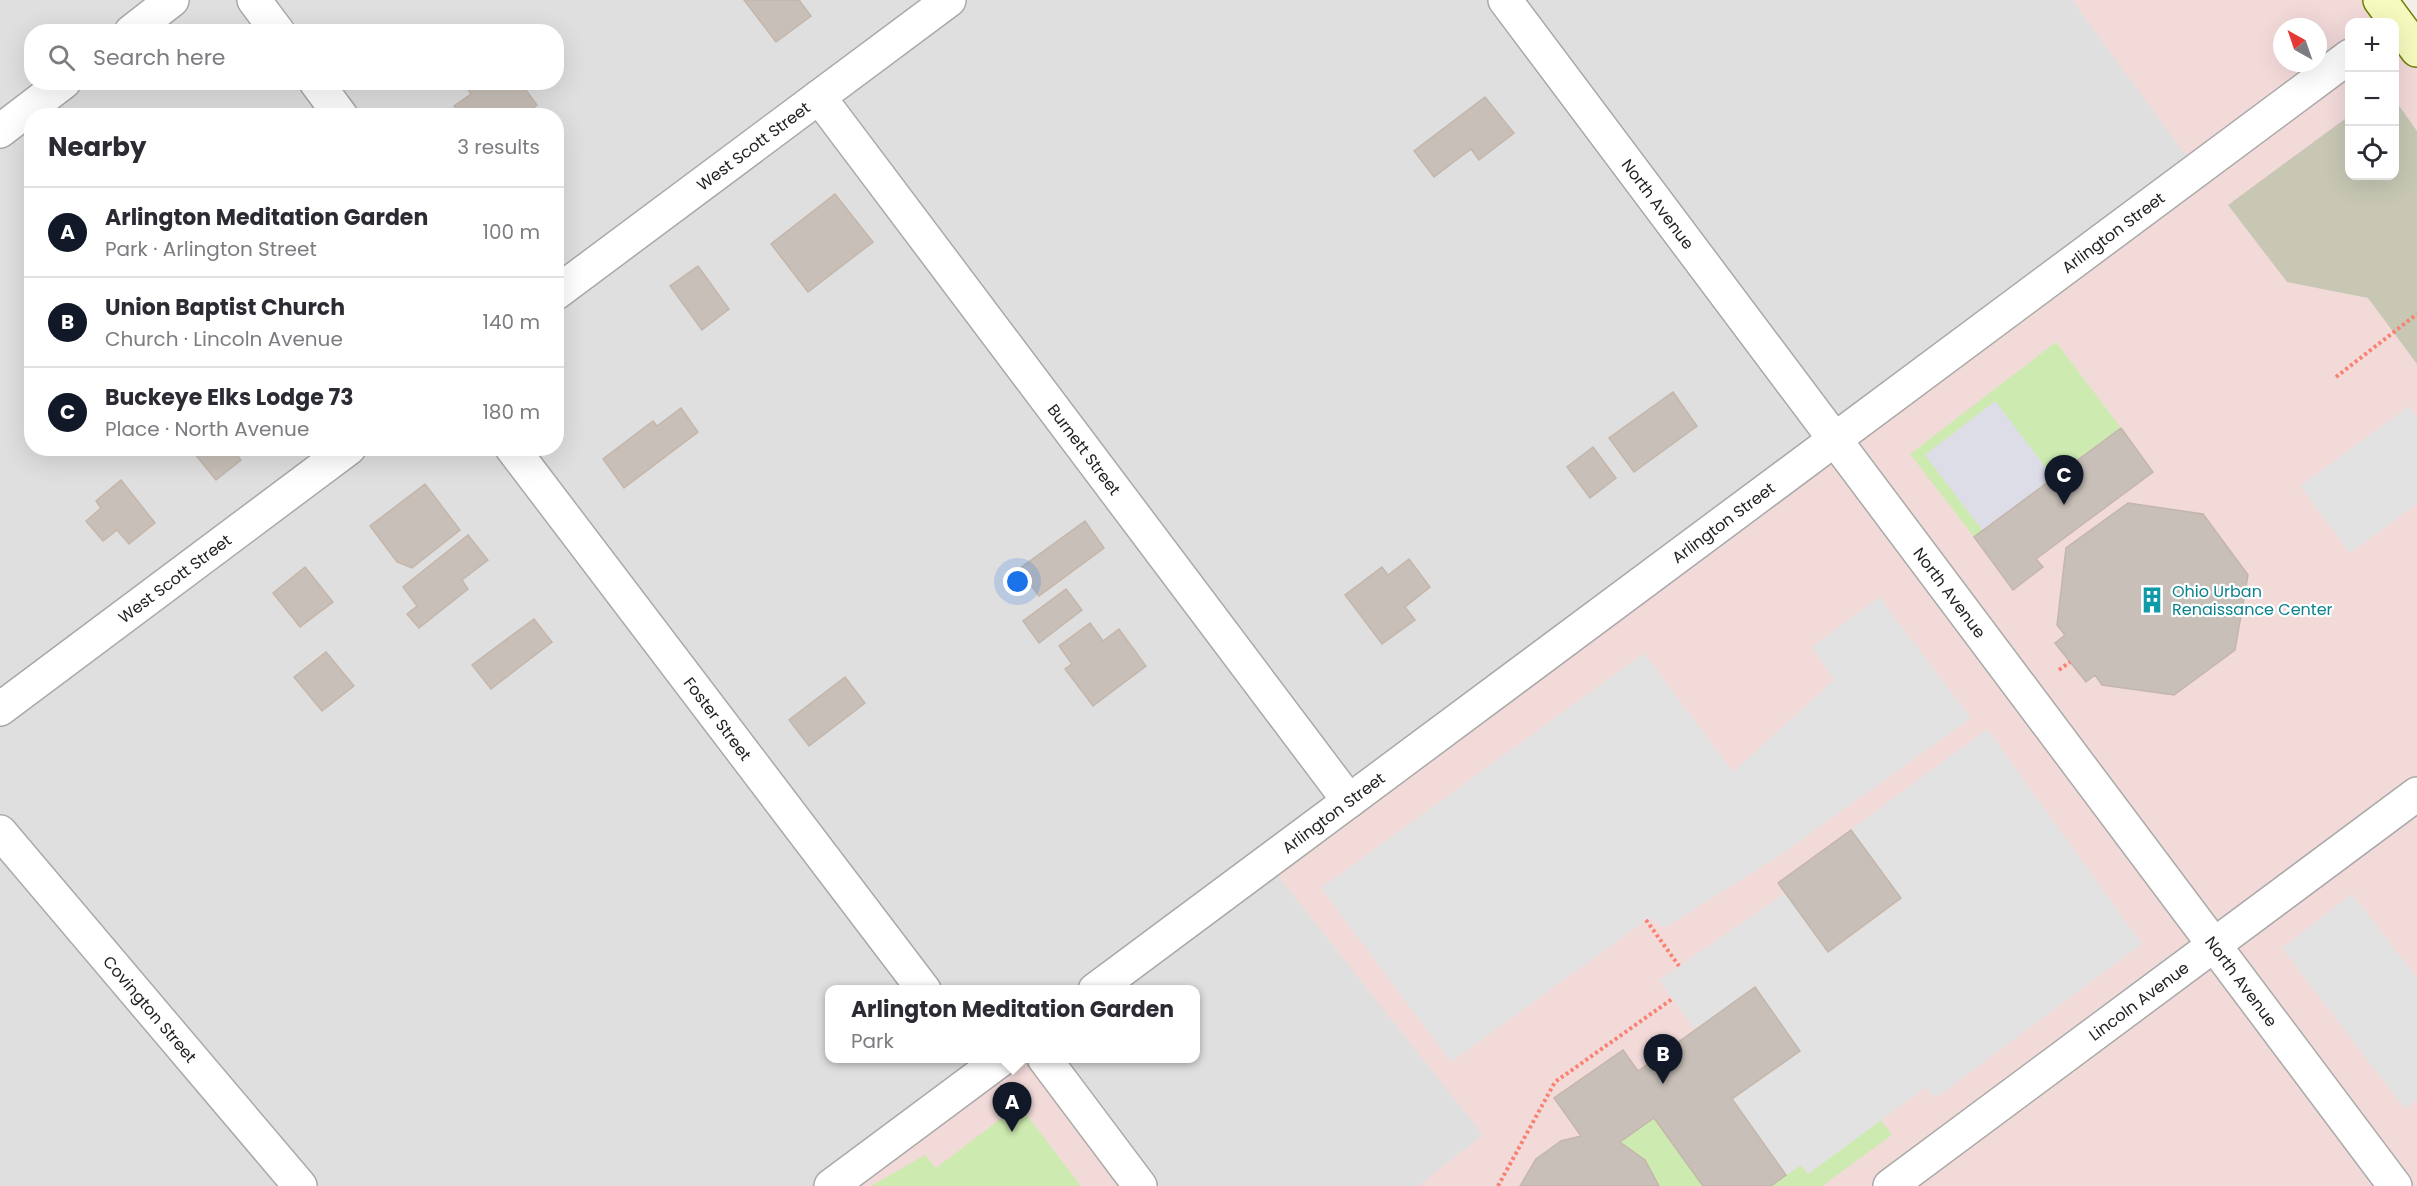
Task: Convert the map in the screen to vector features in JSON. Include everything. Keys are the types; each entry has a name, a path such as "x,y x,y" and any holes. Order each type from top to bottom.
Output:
{"main road":[{"path":"2390,15 2417,50"}],"street":[{"path":"141,24 172,0"},
{"path":"254,0 272,24"},
{"name":"West Scott Street","path":"564,287 949,0"},
{"name":"North Avenue","path":"1505,0 2395,1186"},
{"name":"Arlington Street","path":"1102,985 2345,59"},
{"path":"30,108 54,90"},
{"path":"322,90 335,108"},
{"name":"Burnett Street","path":"819,97 1349,801"},
{"path":"0,131 24,113"},
{"name":"West Scott Street","path":"0,709 338,456"},
{"name":"Foster Street","path":"518,456 920,985"},
{"name":"Lincoln Avenue","path":"1890,1186 2417,794"},
{"name":"Covington Street","path":"0,832 300,1186"},
{"path":"831,1186 988,1063"},
{"path":"1047,1063 1140,1186"}],"path":[{"path":"2336,377 2417,314"},
{"path":"2059,670 2070,662"},
{"path":"1646,920 1678,966"},
{"path":"1498,1186 1555,1082 1672,999"}],"shaded area":[{"path":"0,0 2380,0 2393,18 2345,18 2345,180 2399,180 2399,162 2417,794 1890,1186 0,1186"},
{"path":"2072,0 2380,0 2393,18 2345,18 2345,180 2399,180 2399,26 2417,50 2417,1186 1418,1186 1483,1135 1267,862 2196,169"},
{"path":"2399,106 2417,131 2417,364 2368,298 2287,282 2228,205 2345,119 2345,180 2399,180"},
{"path":"1995,401 2054,478 1983,531 1925,455"},
{"path":"2409,406 2417,418 2417,504 2350,553 2300,486"},
{"path":"1879,597 1971,718 1779,856 1664,928 1650,918 1646,920 1451,1062 1321,888 1644,653 1733,772 1834,680 1812,647"},
{"path":"1987,729 2142,944 1935,1098 1926,1087 1808,1174 1801,1165 1786,1175 1732,1099 1800,1051 1756,987 1695,1030 1659,980 1785,893 1829,952 1901,899 1851,830"},
{"path":"2352,894 2417,978 2417,1100 2405,1109 2282,948"},
{"path":"996,1063 1047,1063 1140,1186 831,1186"}],"green space":[{"path":"2056,342 2121,428 2054,478 1995,402 1925,455 1983,531 1974,537 1910,454"},
{"path":"1019,1105 1081,1186 871,1186 925,1155 936,1168"},
{"path":"1654,1118 1703,1186 1659,1186 1645,1160 1620,1142"},
{"path":"1881,1120 1892,1135 1822,1186 1771,1186 1801,1165 1808,1174"}],"building":[{"path":"744,0 799,0 811,16 776,42"},
{"path":"468,90 526,90 537,105 533,108 455,108 454,106 471,94"},
{"path":"1485,97 1514,133 1479,160 1471,149 1434,177 1414,151"},
{"path":"835,194 873,242 808,292 771,244"},
{"path":"698,266 729,309 702,330 670,286"},
{"path":"1673,392 1697,426 1634,472 1609,438"},
{"path":"681,408 698,432 624,488 603,459 653,421 657,426"},
{"path":"2121,428 2153,472 2036,559 2043,567 2013,590 1974,537"},
{"path":"1593,447 1616,478 1590,498 1567,467"},
{"path":"196,456 238,456 241,460 216,480"},
{"path":"121,480 155,523 129,544 117,530 103,541 86,521 101,508 96,501"},
{"path":"425,484 460,530 412,568 397,562 370,526"},
{"name":"Ohio Urban Renaissance Center","path":"2128,503 2203,514 2248,575 2235,650 2174,695 2102,685 2095,675 2086,682 2055,643 2065,635 2057,625 2066,548"},
{"path":"1085,521 1104,548 1039,596 1019,569"},
{"path":"468,535 488,560 462,580 468,589 419,628 407,614 417,606 403,587"},
{"path":"1409,559 1430,587 1405,607 1415,620 1382,644 1345,595 1382,567 1388,575"},
{"path":"305,567 333,602 300,627 273,593"},
{"path":"1066,589 1082,610 1039,643 1023,621"},
{"path":"534,619 552,642 491,689 472,665"},
{"path":"1090,623 1103,641 1119,629 1146,666 1093,706 1065,669 1072,664 1059,646"},
{"path":"326,652 354,686 322,711 294,677"},
{"path":"845,677 865,703 809,746 789,720"},
{"path":"1851,830 1901,898 1828,952 1778,883"},
{"path":"1755,987 1800,1051 1732,1099 1786,1175 1771,1186 1703,1186 1654,1118 1620,1142 1645,1160 1659,1186 1520,1186 1536,1159 1561,1141 1581,1136 1554,1098 1623,1050 1638,1071"}],"place":[{"name":"Buckeye Elks Lodge 73","path":"2064,505"},
{"name":"Ohio Urban Renaissance Center","path":"2152,600"},
{"name":"Union Baptist Church","path":"1663,1084"},
{"name":"Arlington Meditation Garden","path":"1012,1132"}]}
